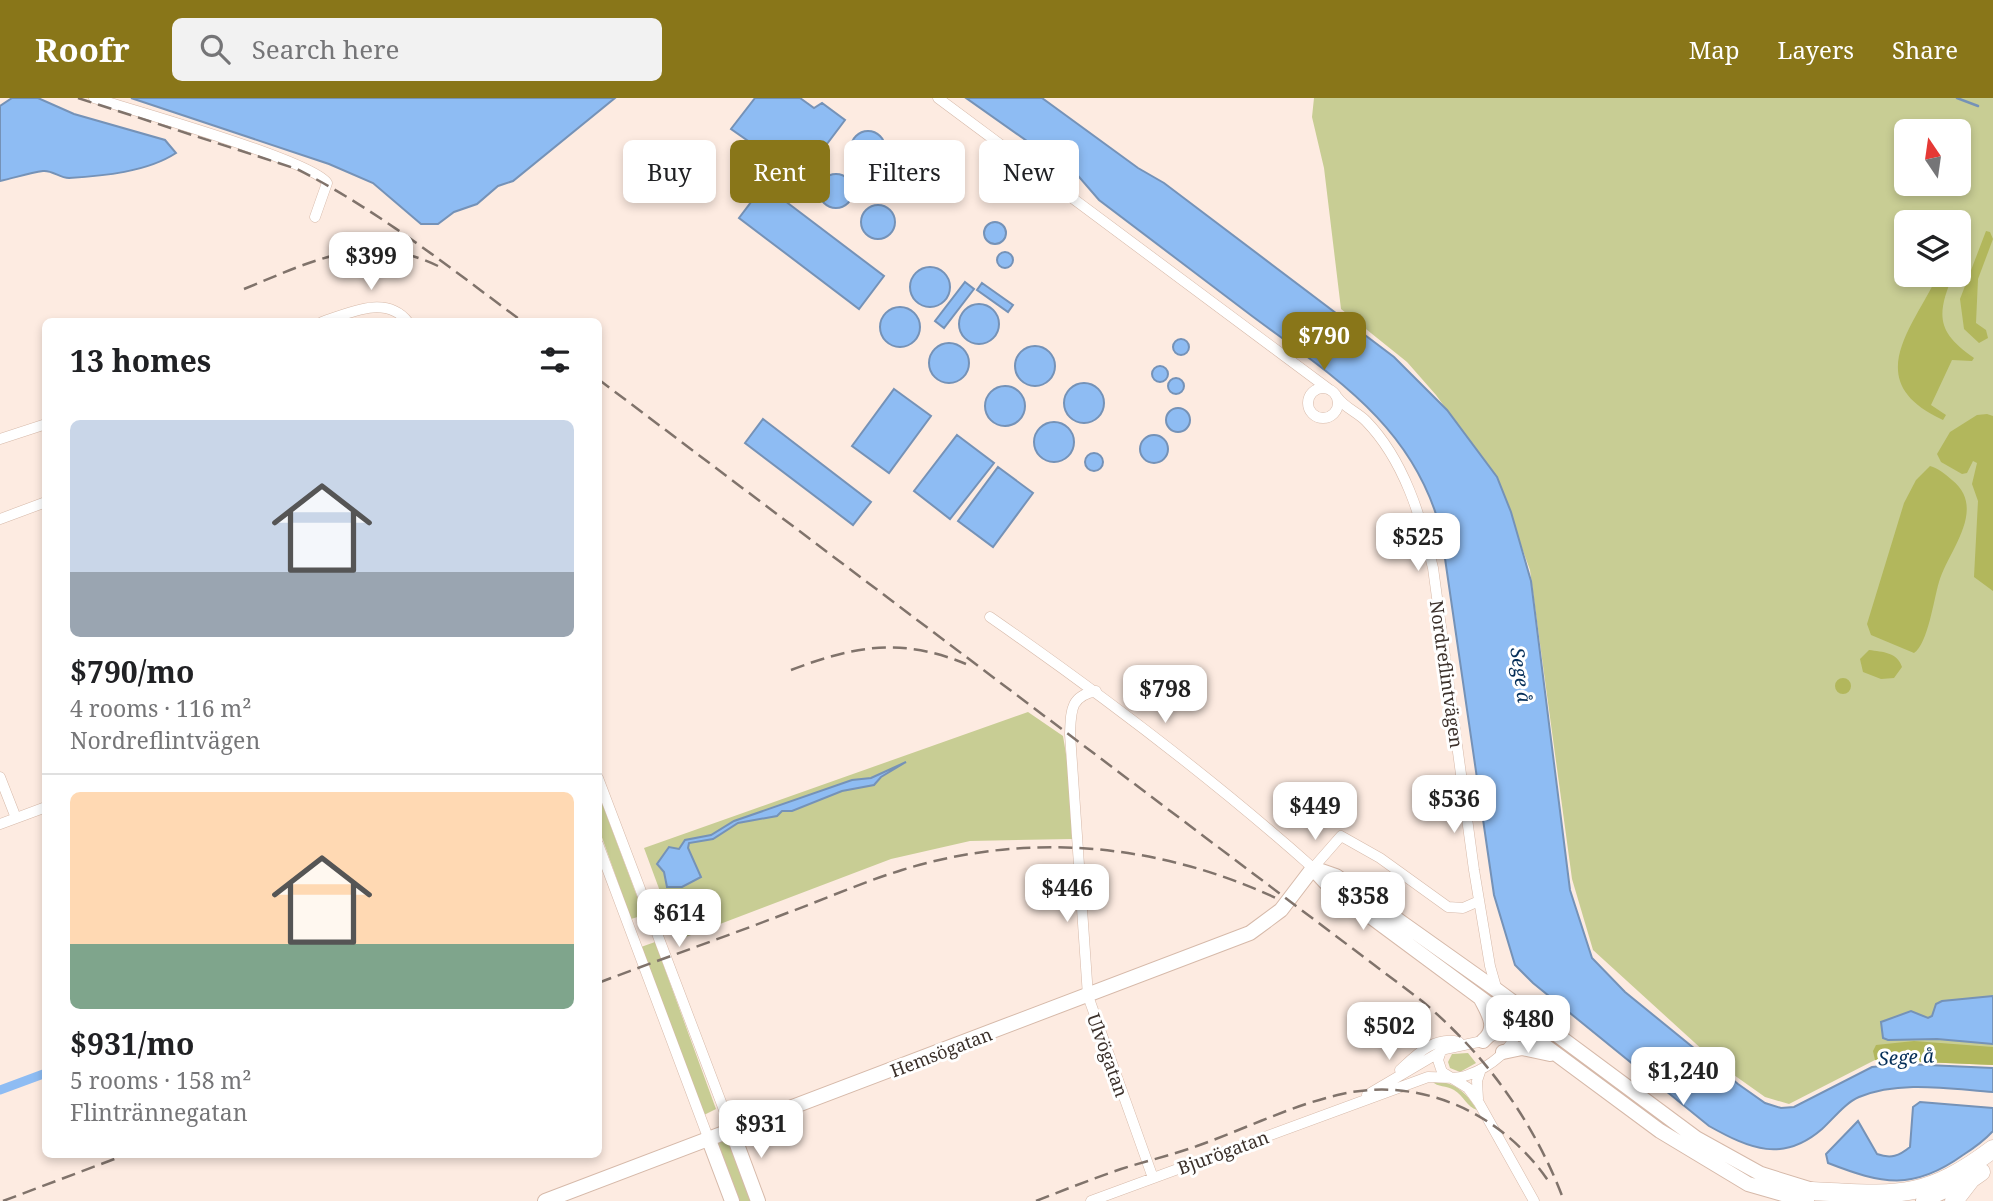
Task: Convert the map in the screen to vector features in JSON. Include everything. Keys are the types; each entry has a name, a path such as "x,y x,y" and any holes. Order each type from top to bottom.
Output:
{"highway":[{"path":"1810,1196 1908,1196 1955,1178 1993,1149"},
{"path":"1954,1201 1985,1169"}],"street":[{"path":"94,98 279,157 317,173 327,183 315,217"},
{"name":"Nordreflintvägen","path":"937,98 1299,365 1366,421 1390,454 1410,491 1423,524 1433,568 1479,901 1493,980 1498,991"},
{"path":"334,318 366,307 395,311 403,318"},
{"path":"1299,365 1310,394 1307,405 1312,415 1322,419 1357,415"},
{"path":"1310,394 1320,388 1334,393 1338,408 1331,416"},
{"path":"0,439 42,426"},
{"path":"0,519 42,503"},
{"path":"990,617 1096,691 1208,778 1313,868 1328,885 1625,1107 1714,1166 1748,1184 1810,1196 1855,1201"},
{"name":"Ulvögatan","path":"1096,691 1083,693 1075,700 1071,709 1070,734 1088,996 1153,1178"},
{"path":"0,777 16,818"},
{"path":"602,789 758,1201"},
{"path":"0,824 42,808"},
{"path":"1313,868 1341,836 1380,858 1448,907 1463,908 1479,901"},
{"path":"602,855 732,1201"},
{"path":"1313,868 1336,876 1498,991 1649,1105 1732,1161 1810,1196"},
{"name":"Hemsögatan","path":"545,1201 1088,996 1262,927 1287,903 1313,868"},
{"path":"1480,998 1492,1020 1491,1030 1483,1041"},
{"name":"Bjurögatan","path":"1355,1103 1394,1076 1441,1051 1483,1041 1517,1025 1526,1013"},
{"name":"Bjurögatan","path":"1091,1201 1428,1077 1468,1076 1503,1052 1515,1038 1517,1025"},
{"name":"Bjurögatan","path":"1394,1076 1428,1046 1447,1040 1466,1045"},
{"path":"1503,1052 1535,1049 1560,1057"},
{"path":"1441,1051 1439,1068 1468,1088 1479,1103 1534,1201"},
{"path":"1479,1103 1476,1088 1481,1069"},
{"path":"1923,1201 1985,1169"}],"green space":[{"path":"1314,98 1993,98 1993,1065 1875,1060 1789,1104 1765,1097 1717,1063 1593,950 1572,879 1530,570 1496,477 1436,395 1407,362 1341,309 1324,168 1312,117"},
{"path":"1986,231 1990,232 1993,239 1978,279 1976,323 1986,330 1988,338 1979,343 1964,329 1960,299 1965,287 1971,287 1971,270"},
{"path":"1932,287 1949,287 1942,312 1943,322 1953,340 1974,358 1972,361 1952,360 1931,405 1946,415 1943,420 1918,405 1904,389 1898,372 1906,335"},
{"path":"1977,415 1993,416 1993,591 1974,577 1978,501 1972,484 1977,463 1973,461 1967,473 1962,474 1941,462 1937,454 1950,432"},
{"path":"1930,466 1947,476 1962,491 1966,517 1939,582 1923,640 1914,653 1871,635 1867,624 1904,503 1916,480"},
{"path":"1869,650 1897,658 1902,667 1894,678 1881,679 1863,672 1860,659"},
{"path":"1840,678 1846,678 1851,686 1849,692 1840,694 1835,689 1835,683"},
{"path":"1028,712 1063,736 1068,766 1072,839 970,841 891,859 678,940 644,848"},
{"path":"602,803 644,915 631,919 602,837"},
{"path":"655,942 716,1109 704,1115 641,947"},
{"path":"1914,1041 1993,1047 1993,1065 1875,1060 1873,1051 1876,1045"},
{"path":"1468,1053 1476,1063 1460,1072 1450,1068 1448,1062 1452,1054"},
{"path":"1432,1081 1447,1083 1459,1089 1477,1110 1454,1090"},
{"path":"728,1138 752,1201 737,1201 715,1143"}],"water":[{"path":"12,98 38,98 74,114 165,140 176,153 152,165 110,174 69,178 43,171 0,181 0,106"},
{"path":"131,98 615,98 513,181 498,186 477,204 454,212 438,224 421,224 373,183 329,164"},
{"path":"755,98 800,98 814,108 822,103 845,120 830,140 747,140 731,129"},
{"name":"Sege å","path":"966,98 1042,98 1138,168 1164,183 1394,357 1447,410 1497,477 1511,512 1531,581 1570,890 1592,958 1625,992 1738,1084 1765,1103 1781,1108 1794,1107 1872,1067 1905,1064 1993,1068 1993,1092 1908,1087 1875,1092 1859,1097 1844,1107 1808,1140 1780,1149 1752,1146 1709,1126 1533,983 1515,965 1494,895 1441,531 1428,494 1412,462 1391,433 1341,383 1099,200 1079,177 1079,140 1025,140"},
{"path":"861,132 875,132 883,140 853,140"},
{"path":"830,175 843,175 844,203 848,203 843,207 829,207 824,203 830,203"},
{"path":"750,203 788,203 884,276 859,309 739,218"},
{"path":"878,205 890,210 895,222 890,234 878,239 866,234 861,222 866,210"},
{"path":"991,222 999,222 1006,229 1006,237 999,244 991,244 984,237 984,229"},
{"path":"1005,252 1011,254 1011,266 1005,268 999,266 997,260 999,254"},
{"path":"930,267 944,273 950,287 944,301 930,307 916,301 910,287 916,273"},
{"path":"965,282 974,289 944,328 935,321"},
{"path":"982,283 1013,305 1008,312 977,290"},
{"path":"979,304 993,310 999,324 993,338 979,344 965,338 959,324 965,310"},
{"path":"900,307 914,313 920,327 914,341 900,347 886,341 880,327 886,313"},
{"path":"1178,339 1184,339 1189,347 1187,353 1178,355 1173,350 1173,344"},
{"path":"949,343 963,349 969,363 963,377 949,383 935,377 929,363 935,349"},
{"path":"1035,346 1049,352 1055,366 1049,380 1035,386 1021,380 1015,366 1021,352"},
{"path":"1157,366 1163,366 1168,374 1166,380 1157,382 1152,377 1152,371"},
{"path":"1173,378 1179,378 1184,386 1182,392 1173,394 1168,389 1168,383"},
{"path":"1084,383 1098,389 1104,403 1098,417 1084,423 1070,417 1064,403 1070,389"},
{"path":"1005,386 1019,392 1025,406 1019,420 1005,426 991,420 985,406 991,392"},
{"path":"894,389 931,416 889,473 852,446"},
{"path":"1178,408 1189,415 1190,420 1183,431 1178,432 1167,425 1166,420 1173,409"},
{"path":"763,419 871,502 853,525 745,443"},
{"path":"1054,422 1068,428 1074,442 1068,456 1054,462 1040,456 1034,442 1040,428"},
{"path":"957,435 994,463 950,519 914,491"},
{"path":"1154,435 1164,439 1168,449 1164,459 1154,463 1144,459 1140,449 1144,439"},
{"path":"1094,453 1100,456 1103,462 1100,468 1094,471 1088,468 1085,462 1088,456"},
{"path":"998,467 1033,493 993,547 958,521"},
{"path":"906,762 881,777 874,785 842,791 792,811 782,811 777,816 738,823 713,839 689,843 688,848 701,877 682,887 667,887 664,872 657,864 669,847 679,849 685,840 711,835 734,821 852,780 871,778"},
{"path":"1993,996 1993,1044 1883,1038 1881,1022 1911,1011 1928,1018 1932,1016 1936,1004 1942,1001"},
{"path":"1920,1102 1993,1108 1993,1131 1945,1167 1913,1179 1865,1176 1828,1163 1826,1154 1858,1121 1877,1154 1891,1156 1906,1150 1910,1147 1913,1107"}],"waterway":[{"path":"1957,98 1978,106"},
{"path":"0,1090 42,1074"}],"railway":[{"path":"78,98 297,169 385,221 518,318"},
{"path":"244,289 316,261 363,251 387,251 412,256 438,266"},
{"path":"602,382 1422,1001 1467,1044 1506,1092 1539,1144 1564,1201"},
{"path":"791,670 836,655 878,648 920,650 966,664"},
{"path":"602,982 902,870 997,850 1045,847 1140,855 1186,865 1233,880 1278,899"},
{"path":"1036,1201 1121,1169 1197,1146 1305,1104 1342,1094 1372,1090 1431,1096 1459,1106 1509,1137 1531,1158 1549,1182"},
{"path":"3,1201 117,1158"}]}
